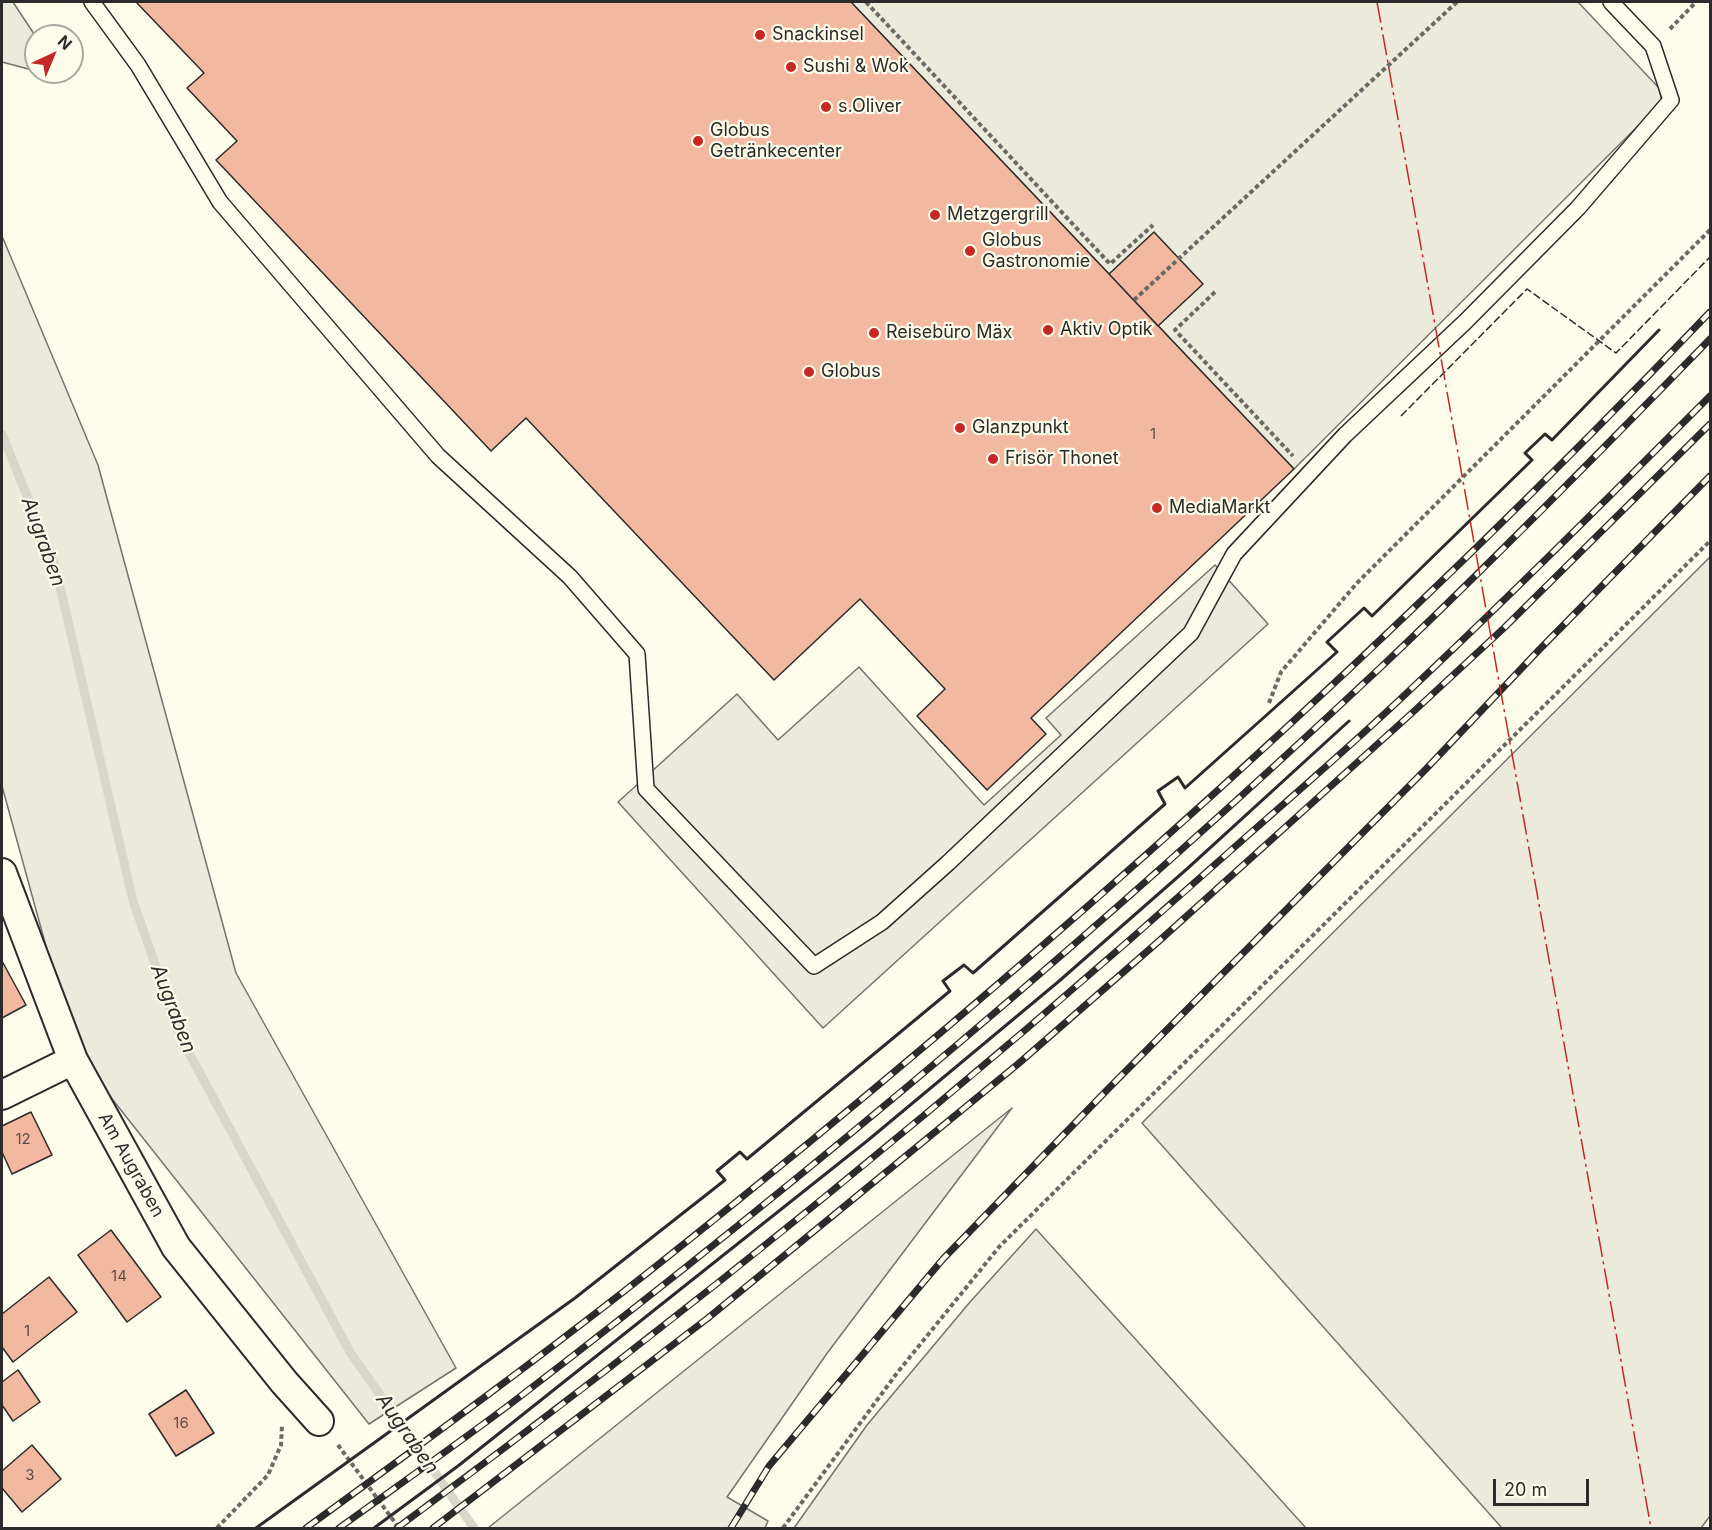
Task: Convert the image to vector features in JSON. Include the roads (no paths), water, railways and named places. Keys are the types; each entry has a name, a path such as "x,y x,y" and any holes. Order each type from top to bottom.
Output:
{"street":[{"name":"Am Augraben","path":"2,873 73,1060 176,1247 284,1382 319,1421"},
{"path":"2,1095 73,1060"}],"lane":[{"path":"92,2 138,65 220,202 438,456 570,577 637,654 646,789 814,966 882,922 948,863 1191,633 1234,554 1345,435 1465,322 1562,225 1671,100 1653,46 1611,2"}],"waterway":[{"name":"Augraben","path":"2,434 55,565 133,901 181,1038 350,1352 474,1528"}],"railway":[{"path":"306,1528 621,1294 802,1148 1072,920 1334,684 1587,438 1710,312"},
{"path":"339,1528 488,1421 622,1318 844,1139 1062,955 1170,860 1380,668 1547,505 1710,339"},
{"path":"397,1528 505,1448 717,1284 925,1115 1129,941 1389,710 1525,580 1710,396"},
{"path":"433,1528 708,1318 1018,1064 1159,941 1504,628 1710,424"},
{"path":"731,1528 769,1466 943,1259 1108,1089 1426,769 1710,476"}],"place":[{"name":"Snackinsel","path":"760,35"},
{"name":"Sushi & Wok","path":"791,67"},
{"name":"s.Oliver","path":"826,107"},
{"name":"Globus Getränkecenter","path":"698,141"},
{"name":"Metzgergrill","path":"935,215"},
{"name":"Globus Gastronomie","path":"970,251"},
{"name":"Aktiv Optik","path":"1048,330"},
{"name":"Reisebüro Mäx","path":"874,333"},
{"name":"Globus","path":"809,372"},
{"name":"Glanzpunkt","path":"960,428"},
{"name":"Frisör Thonet","path":"993,459"},
{"name":"MediaMarkt","path":"1157,508"}]}
